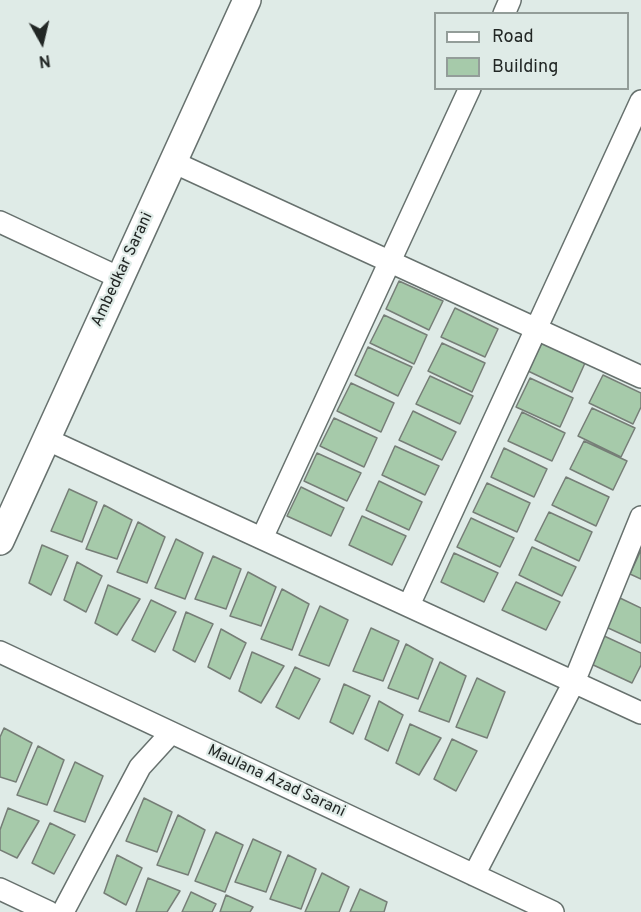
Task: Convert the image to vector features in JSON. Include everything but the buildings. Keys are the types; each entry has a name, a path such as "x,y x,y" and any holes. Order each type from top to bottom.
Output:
{"street":[{"name":"Ambedkar Sarani","path":"0,541 247,0"},
{"path":"262,538 469,90"},
{"path":"409,605 641,100"},
{"path":"172,162 641,377"},
{"path":"0,222 120,278"},
{"path":"46,439 641,713"},
{"path":"474,875 574,682 641,517"},
{"name":"Maulana Azad Sarani","path":"0,652 552,912"},
{"path":"63,912 140,767 171,733"},
{"path":"0,889 49,912"}]}
